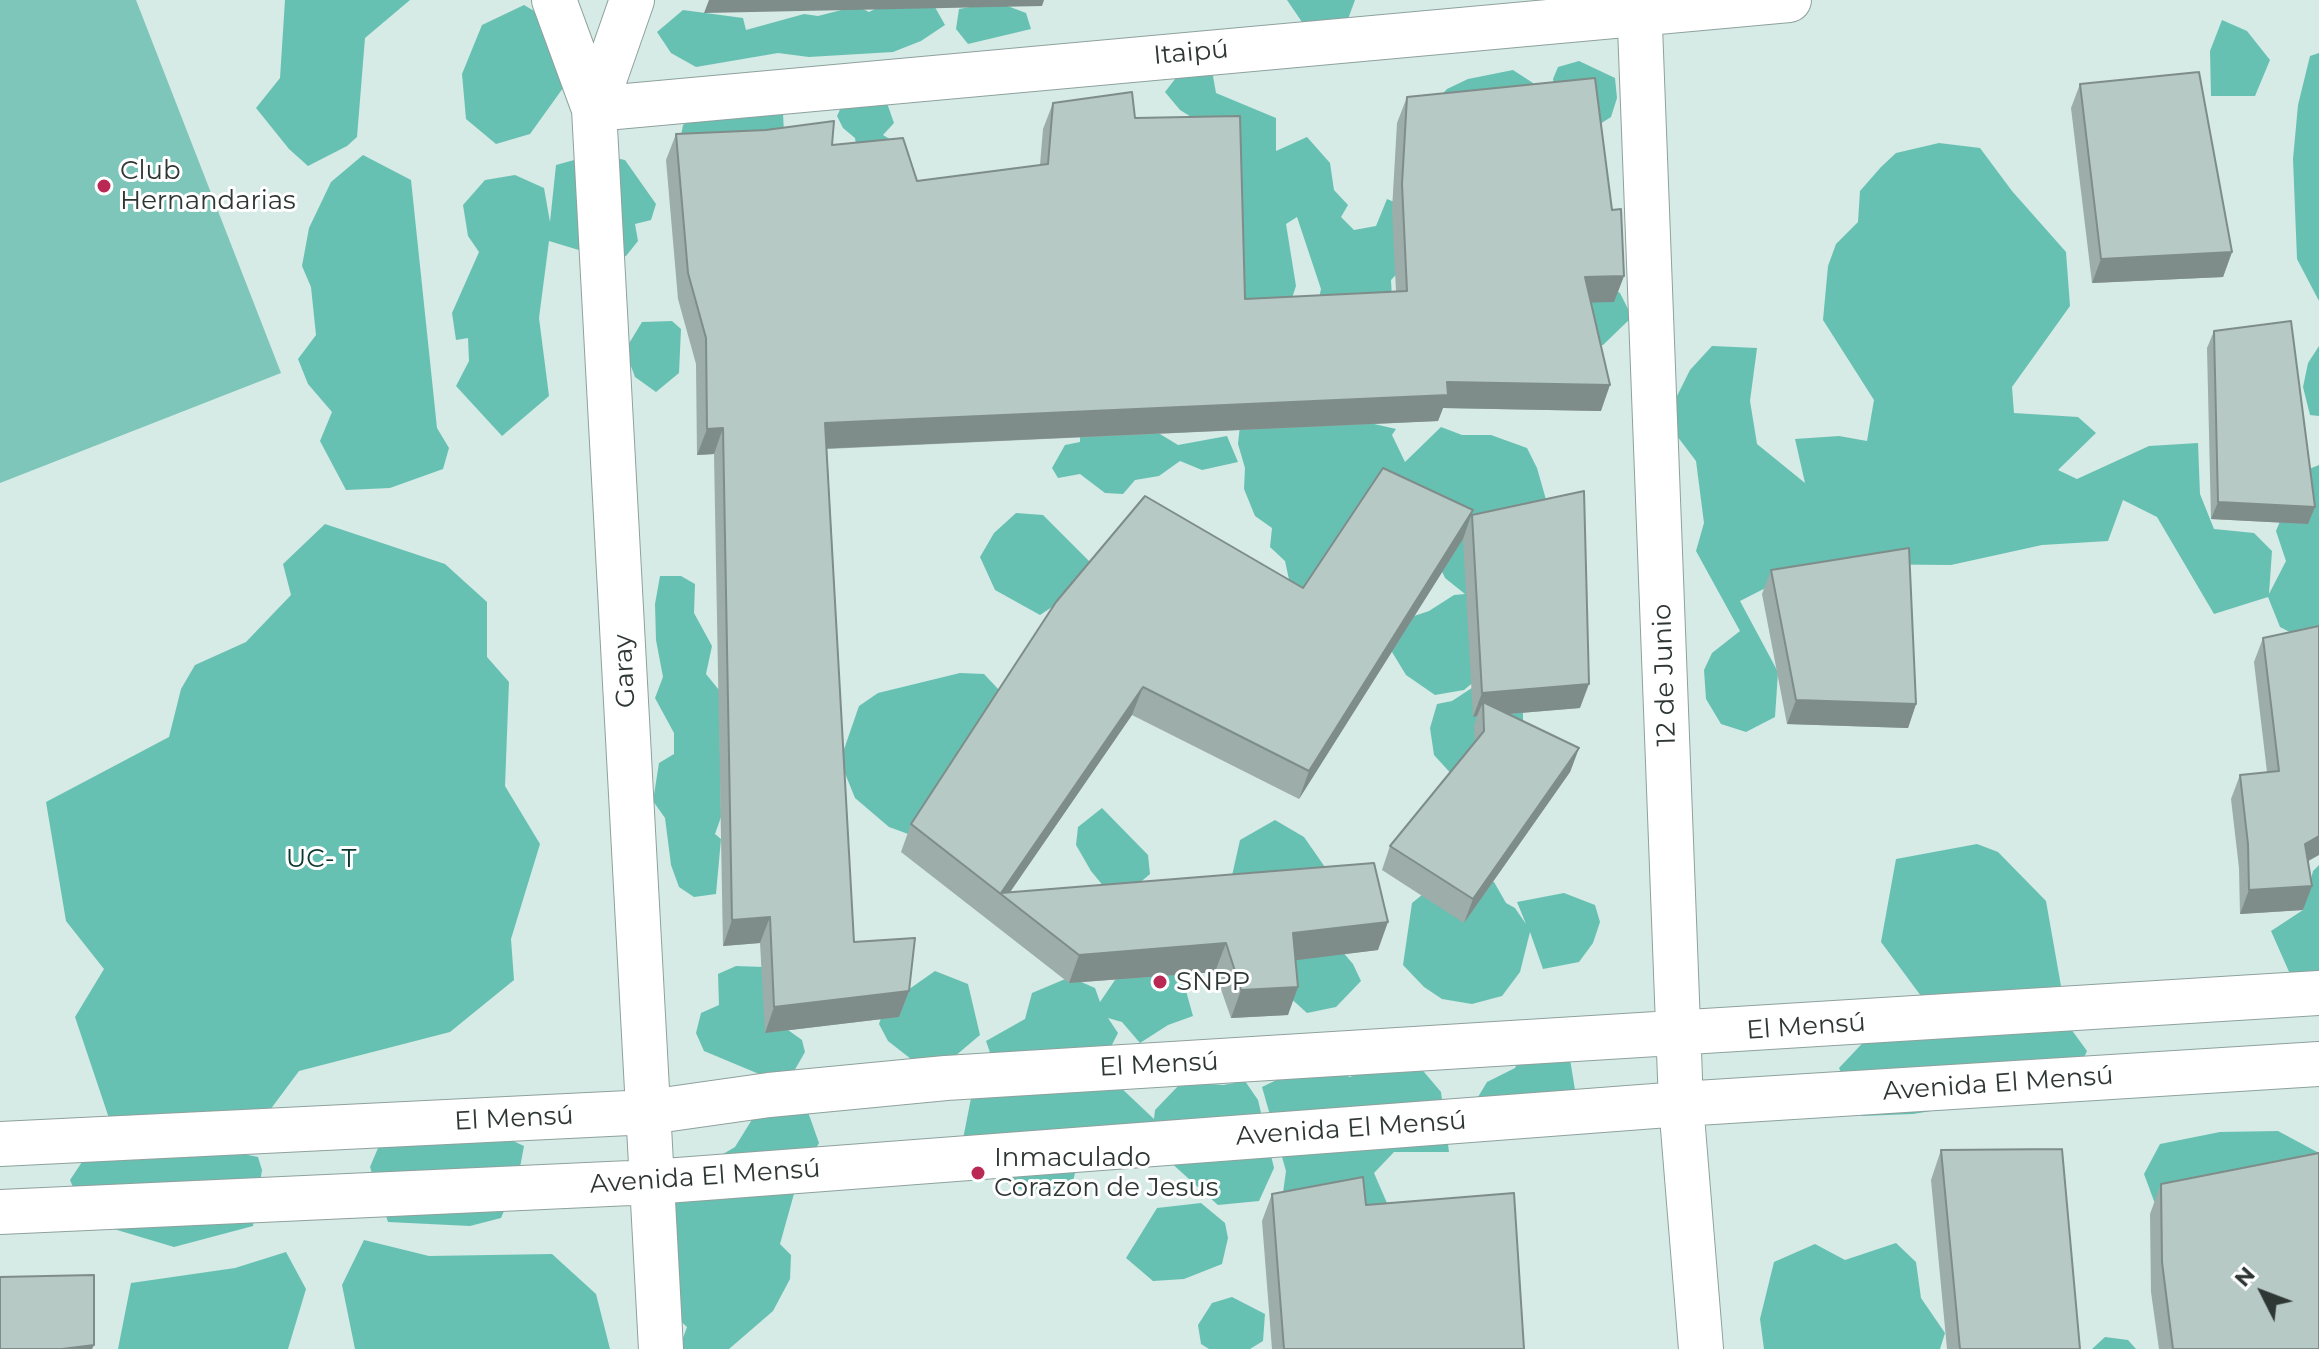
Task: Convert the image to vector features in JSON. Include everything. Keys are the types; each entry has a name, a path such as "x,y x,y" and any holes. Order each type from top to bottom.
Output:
{"street":[{"path":"554,0 594,109"},
{"name":"Garay","path":"632,0 594,109 661,1349"},
{"name":"Itaipú","path":"594,109 1640,6 1789,0"},
{"name":"12 de Junio","path":"1640,6 1681,1104 1701,1349"},
{"name":"El Mensú","path":"0,1144 649,1112 769,1095 946,1078 2319,993"},
{"name":"Avenida El Mensú","path":"0,1212 652,1182 1681,1104 2319,1064"}],"green space":[{"name":"Club Hernandarias","path":"0,0 136,0 281,373 0,483"},
{"path":"285,0 410,0 365,38 357,137 347,146 308,166 289,149 256,108 280,78"},
{"path":"893,0 931,0 945,25 921,41 893,52 809,57 778,53 696,67 671,53 657,32 683,10 743,18 746,30 804,14 818,16 857,6 869,12"},
{"path":"1287,0 1355,0 1348,19 1304,25"},
{"path":"997,2 1026,13 1031,29 968,44 956,29 959,9"},
{"path":"524,5 568,31 576,70 530,134 496,144 466,119 462,74 482,25"},
{"path":"2222,20 2247,31 2270,60 2255,96 2211,96 2210,51"},
{"path":"2319,53 2319,301 2297,259 2293,159 2298,105 2310,56"},
{"path":"1579,61 1615,78 1617,98 1611,117 1600,124 1555,91 1553,79 1558,67"},
{"path":"1182,70 1201,70 1213,76 1216,93 1276,118 1276,151 1307,137 1330,163 1334,190 1348,205 1341,217 1354,230 1376,226 1387,199 1411,209 1418,252 1391,280 1392,298 1318,302 1321,289 1297,217 1286,224 1296,286 1289,307 1242,362 1201,123 1180,110 1165,92"},
{"path":"1513,70 1533,83 1530,101 1435,102 1447,89 1468,79"},
{"path":"881,86 894,123 883,135 898,144 857,151 855,138 843,128 837,116 843,103"},
{"path":"701,111 783,113 784,133 680,141 683,125"},
{"path":"1939,143 1980,148 2012,191 2066,252 2070,306 2012,387 2014,413 2078,417 2096,433 2058,470 2077,479 2149,446 2198,443 2200,494 2214,529 2254,533 2272,551 2269,594 2286,561 2276,531 2290,497 2309,469 2319,465 2319,647 2280,627 2268,597 2214,614 2157,517 2123,500 2108,541 2042,545 1951,565 1844,564 1795,573 1740,601 1778,672 1775,717 1746,732 1721,724 1706,699 1704,670 1712,653 1740,631 1696,551 1704,523 1696,461 1677,436 1674,402 1690,370 1712,346 1757,348 1750,401 1757,444 1805,483 1795,439 1839,436 1867,441 1874,400 1823,320 1828,266 1836,244 1858,222 1860,191 1881,167 1896,153"},
{"path":"596,154 625,160 656,204 651,220 635,224 638,241 626,256 592,254 549,241 539,318 549,396 502,436 456,386 469,361 468,338 456,340 452,313 479,252 468,236 463,205 485,180 515,175 544,188 550,222 556,165"},
{"path":"363,155 411,180 437,428 449,448 443,469 390,488 346,490 320,441 332,412 308,384 298,359 316,335 311,287 302,266 309,228 331,182"},
{"path":"1592,275 1620,293 1632,317 1603,345 1579,344"},
{"path":"672,321 681,329 679,373 656,392 635,377 625,350 642,322"},
{"path":"2319,346 2319,416 2310,415 2303,387 2308,363"},
{"path":"1335,415 1396,429 1392,435 1405,462 1441,427 1462,435 1491,435 1527,448 1537,468 1547,503 1494,665 1464,690 1435,695 1406,675 1392,652 1393,636 1408,618 1429,611 1454,595 1465,594 1445,578 1436,559 1296,612 1285,561 1270,547 1272,528 1255,516 1244,489 1245,468 1238,444 1241,416"},
{"path":"1080,424 1160,434 1178,445 1227,436 1238,462 1202,470 1180,461 1159,476 1135,480 1123,494 1105,493 1080,474 1058,478 1052,468 1065,445 1080,442"},
{"path":"1016,513 1043,515 1091,563 1067,597 1040,615 995,590 980,557 994,533"},
{"name":"UC- T","path":"325,524 445,564 487,602 487,657 509,682 505,786 540,844 511,939 514,980 450,1032 299,1071 238,1153 258,1157 262,1170 253,1226 174,1247 87,1221 70,1180 100,1135 115,1136 75,1017 104,969 66,921 46,802 169,737 181,689 195,665 246,642 291,595 283,564"},
{"path":"660,576 681,576 695,584 694,613 712,646 706,674 719,690 721,817 715,834 721,839 716,894 694,897 679,887 671,865 665,818 653,801 659,763 674,754 674,733 655,698 663,677 656,640 655,604"},
{"path":"960,673 984,674 1000,691 911,835 889,827 855,798 840,761 859,706 878,693"},
{"path":"1484,680 1523,713 1523,740 1456,779 1434,755 1430,728 1437,704 1452,701"},
{"path":"1102,808 1148,855 1150,874 1130,891 1109,893 1076,845 1078,827"},
{"path":"1275,820 1304,837 1327,870 1229,889 1240,840"},
{"path":"1977,844 1998,852 2046,901 2061,986 2002,1005 1924,1000 1881,942 1896,859"},
{"path":"2319,865 2319,988 2294,983 2271,931 2303,910 2313,871"},
{"path":"1468,870 1494,882 1506,903 1515,908 1526,924 1517,902 1564,893 1595,905 1600,922 1593,943 1579,962 1543,969 1530,932 1520,972 1502,996 1472,1004 1442,999 1424,987 1403,965 1412,903 1438,882"},
{"path":"1330,937 1353,964 1361,981 1336,1007 1307,1013 1286,994 1298,951"},
{"path":"1135,963 1181,973 1193,1016 1168,1025 1140,1043 1122,1022 1108,1018 1118,1033 1100,1068 1154,1119 1155,1110 1182,1082 1223,1085 1245,1081 1258,1100 1274,1168 1259,1201 1218,1205 1169,1161 1078,1161 1072,1185 1034,1195 999,1180 963,1139 973,1088 994,1064 986,1041 1025,1019 1032,993 1070,977 1095,988 1100,1002 1115,980"},
{"path":"736,966 764,967 774,1020 802,1040 805,1052 793,1073 771,1079 704,1051 696,1033 701,1013 719,1005 718,974"},
{"path":"935,971 968,984 980,1035 948,1062 911,1059 888,1041 879,1024 885,1006"},
{"path":"2063,1018 2087,1051 2070,1088 1913,1114 1862,1116 1839,1068 1875,1030"},
{"path":"1528,1041 1570,1059 1575,1090 1570,1132 1475,1102 1487,1082 1515,1068"},
{"path":"1391,1060 1419,1066 1441,1092 1449,1152 1394,1152 1374,1173 1390,1210 1282,1200 1286,1171 1262,1087 1293,1072 1321,1066 1350,1077"},
{"path":"761,1105 808,1112 819,1143 797,1183 780,1244 791,1255 790,1279 773,1311 729,1349 679,1349 687,1327 666,1308 664,1204 706,1164 735,1147"},
{"path":"457,1115 524,1146 518,1178 501,1218 470,1226 388,1222 370,1167 381,1141"},
{"path":"2278,1131 2319,1153 2319,1220 2167,1236 2144,1174 2160,1144 2220,1132"},
{"path":"1201,1203 1225,1223 1228,1238 1222,1264 1184,1279 1153,1281 1126,1258 1157,1208"},
{"path":"364,1240 429,1256 552,1254 596,1294 610,1349 355,1349 342,1285"},
{"path":"1896,1243 1916,1262 1921,1298 1945,1333 1940,1349 1764,1349 1760,1319 1774,1262 1815,1244 1845,1260"},
{"path":"286,1252 306,1289 288,1349 118,1349 131,1283 235,1268"},
{"path":"1232,1297 1265,1314 1263,1341 1250,1349 1209,1349 1201,1344 1198,1325 1212,1303"},
{"path":"2105,1337 2128,1340 2136,1349 2092,1349"}],"building":[{"path":"2199,72 2232,252 2101,259 2080,84"},
{"path":"1595,78 1612,210 1621,209 1624,276 1585,277 1610,385 1447,382 1448,395 825,423 854,942 915,938 909,991 774,1007 770,917 732,920 723,428 707,429 706,338 688,273 676,134 766,130 834,121 832,145 903,138 917,181 1048,164 1053,103 1132,92 1135,118 1240,116 1245,299 1407,291 1402,184 1407,97"},
{"path":"2291,321 2315,507 2218,502 2214,331"},
{"path":"1383,468 1473,510 1309,771 1143,687 1001,893 1374,863 1388,922 1293,933 1298,987 1241,990 1226,943 1079,955 911,824 1056,602 1145,496 1303,588"},
{"path":"1584,491 1589,684 1482,693 1472,515"},
{"path":"1909,548 1916,704 1796,700 1771,570"},
{"path":"2319,626 2319,836 2305,844 2312,886 2249,890 2248,844 2240,775 2279,771 2263,638"},
{"path":"1483,702 1579,748 1473,899 1390,846 1484,731"},
{"path":"2062,1149 2080,1349 1960,1349 1941,1150"},
{"path":"2319,1153 2319,1349 2173,1349 2162,1262 2161,1184"},
{"path":"1363,1177 1366,1205 1514,1193 1524,1349 1284,1349 1272,1194"},
{"path":"94,1275 94,1345 62,1349 0,1349 0,1277"}],"place":[{"name":"Club Hernandarias","path":"104,186"},
{"name":"SNPP","path":"1160,982"},
{"name":"Inmaculado Corazon de Jesus","path":"978,1173"}]}
